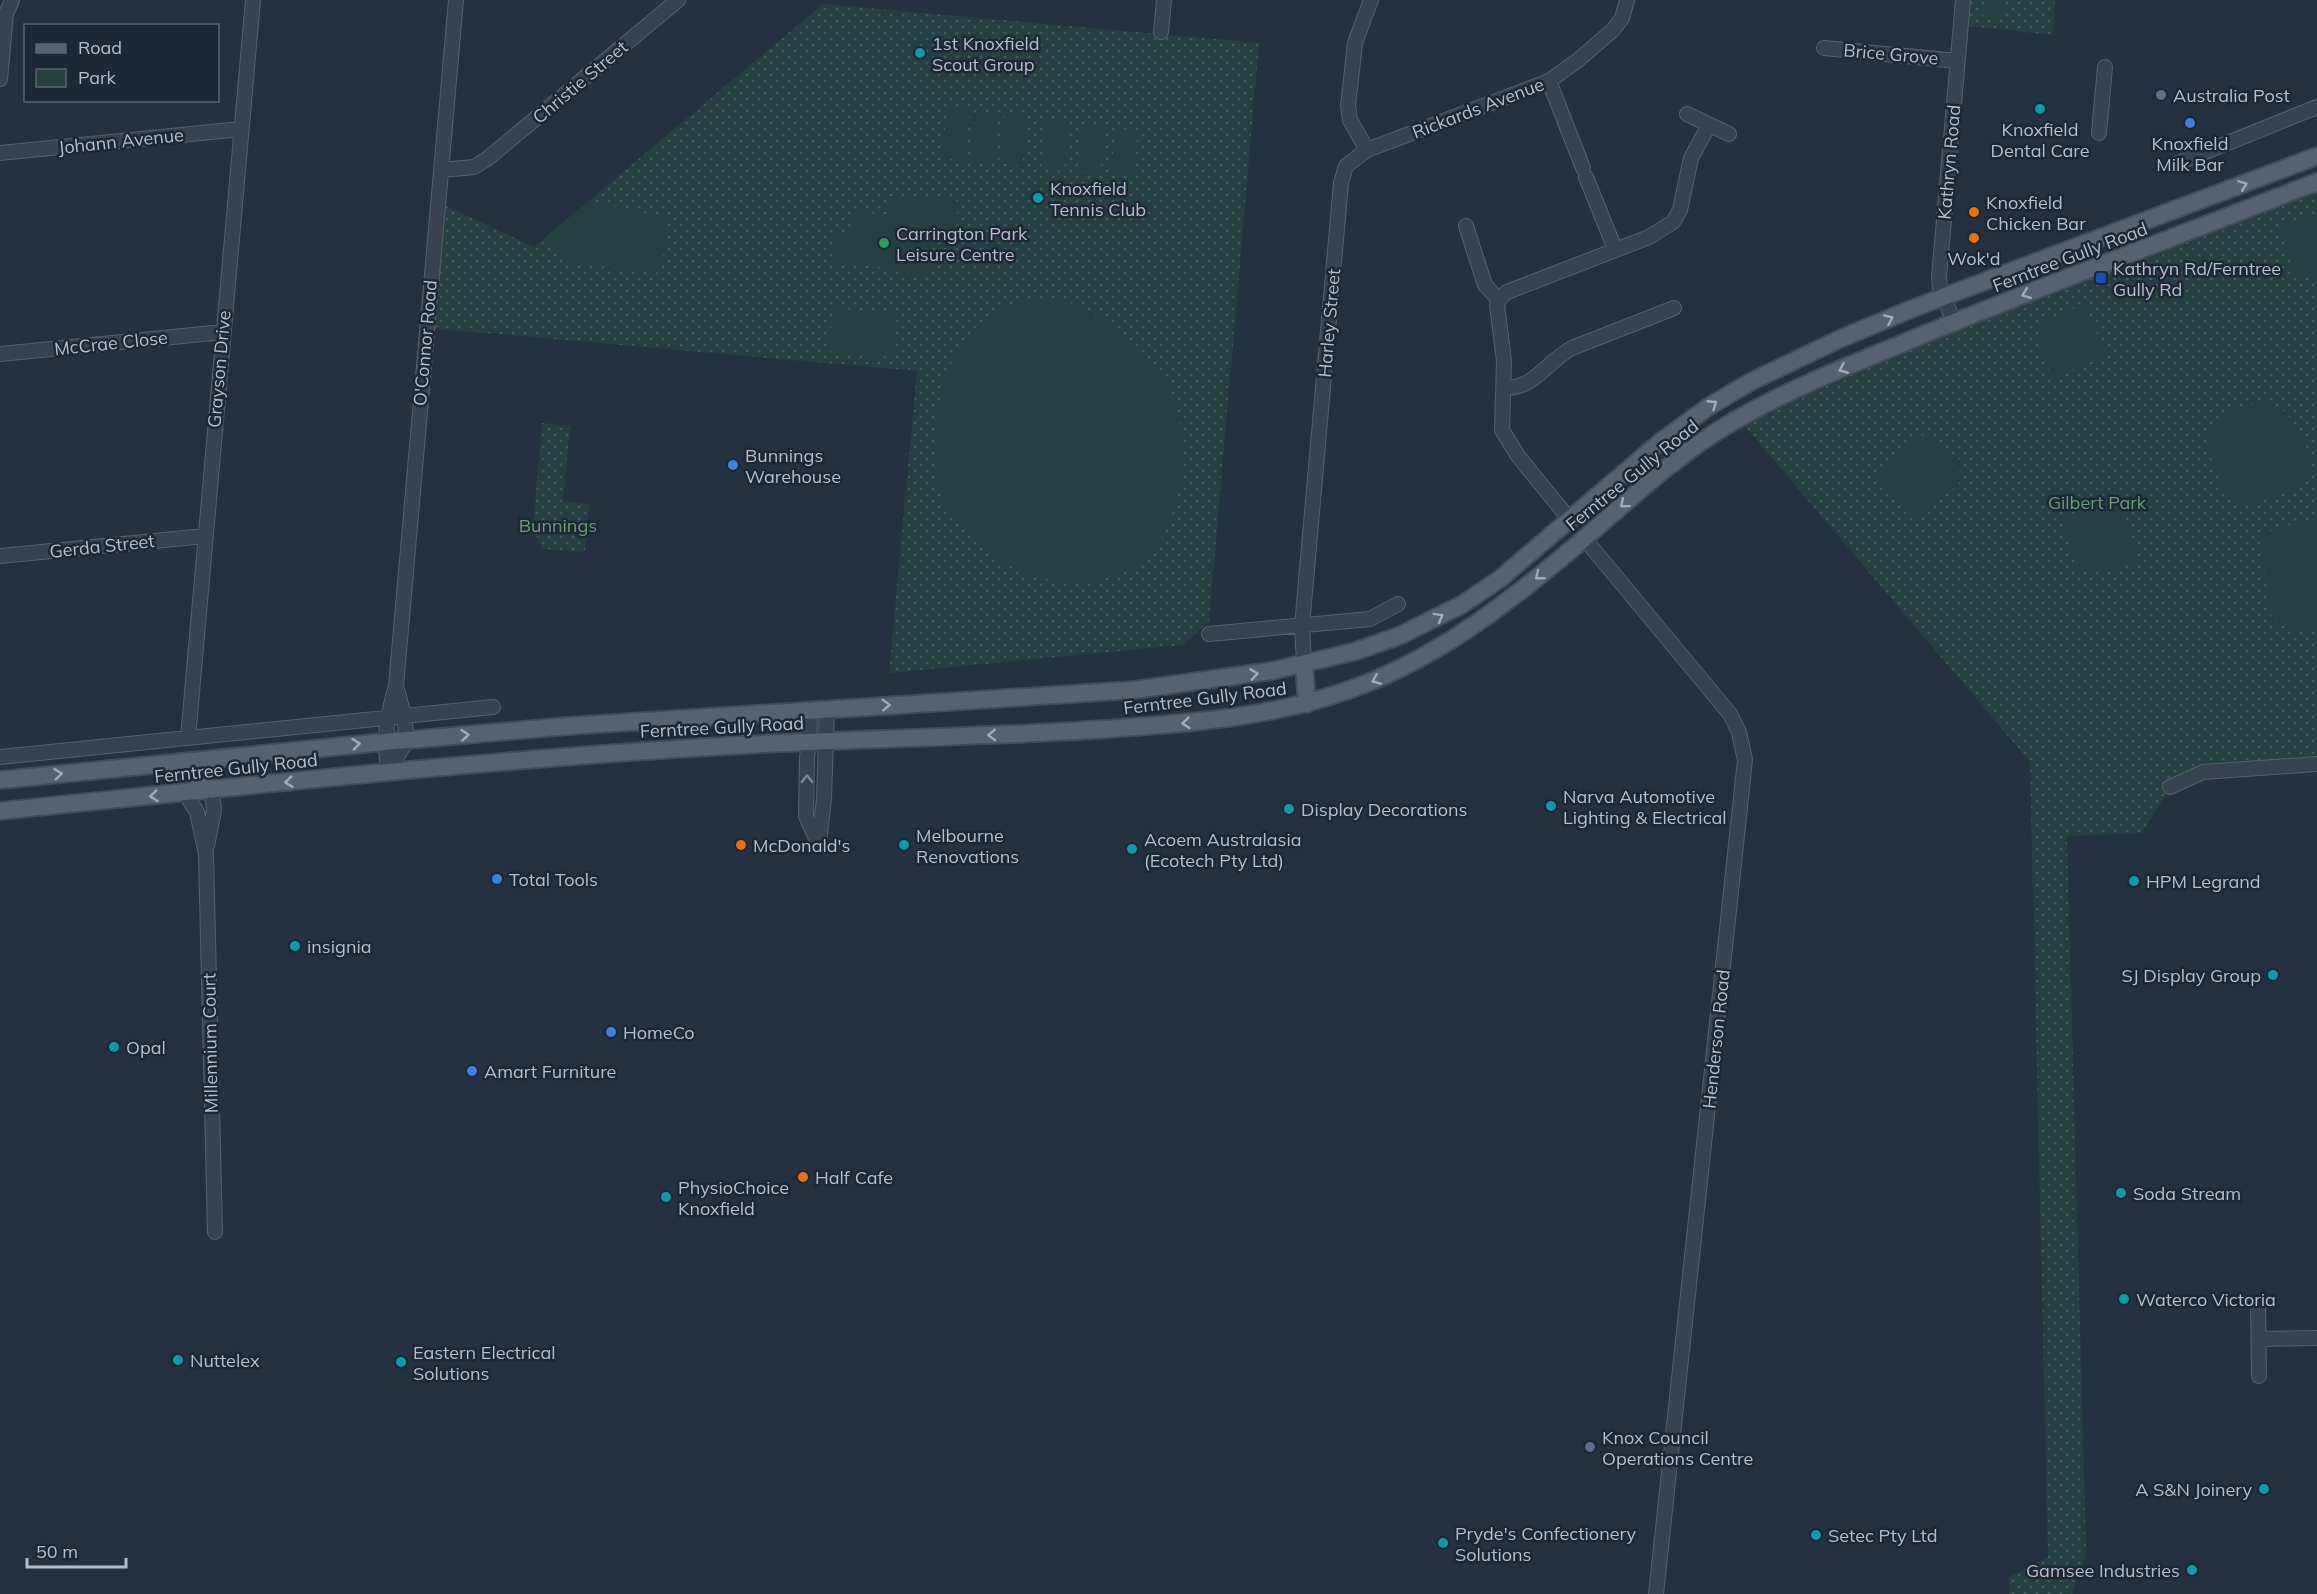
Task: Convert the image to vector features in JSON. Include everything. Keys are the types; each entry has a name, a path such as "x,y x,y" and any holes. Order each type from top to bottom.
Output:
{"main road":[{"name":"Ferntree Gully Road","path":"0,780 568,726 1134,690 1250,674 1353,652 1399,636 1463,604 1501,578 1659,443 1736,390 1842,338 2317,156"},
{"name":"Ferntree Gully Road","path":"0,811 553,757 826,741 1085,732 1212,721 1307,704 1368,684 1395,672 1457,637 1520,591 1670,466 1734,421 1815,381 1954,322 2317,182"},
{"path":"2181,208 2191,231"},
{"path":"1570,520 1584,538"},
{"path":"1304,664 1307,704"},
{"path":"152,765 197,776 212,790"}],"street":[{"path":"0,79 6,14 12,0"},
{"name":"Grayson Drive","path":"188,738 253,0"},
{"name":"O'Connor Road","path":"388,772 384,742 396,686 456,0"},
{"name":"Christie Street","path":"441,164 466,169 482,162 678,0"},
{"path":"1161,32 1164,0"},
{"path":"1367,150 1350,120 1348,106 1355,43 1371,0"},
{"name":"Rickards Avenue","path":"1367,150 1550,81 1613,30 1622,18 1627,0"},
{"name":"Kathryn Road","path":"1954,322 1940,288 1939,271 1963,0"},
{"name":"Brice Grove","path":"1824,48 1958,61"},
{"path":"2099,133 2105,67"},
{"path":"1550,81 1615,249"},
{"path":"2173,165 2317,107"},
{"path":"1687,114 1729,134"},
{"path":"1570,520 1505,437 1501,424 1504,361 1497,309 1499,300 1507,292 1658,233 1673,222 1680,210 1691,158 1709,125"},
{"name":"Johann Avenue","path":"0,153 241,129"},
{"name":"Harley Street","path":"1304,664 1302,626 1341,183 1346,166 1367,150"},
{"path":"1466,226 1485,285 1499,300"},
{"path":"1504,388 1526,385 1572,348 1674,308"},
{"name":"McCrae Close","path":"0,354 222,332"},
{"name":"Gerda Street","path":"0,556 205,536"},
{"name":"Henderson Road","path":"1584,538 1730,714 1741,738 1745,760 1656,1594"},
{"path":"1209,634 1370,619 1398,604"},
{"name":"O'Connor Road","path":"396,686 404,715 407,740"},
{"name":"Ferntree Gully Road","path":"0,757 493,707"},
{"path":"819,709 826,741 824,799 819,845 806,816 808,742 819,709"},
{"path":"388,772 407,740"},
{"path":"2170,787 2202,772 2317,764"},
{"name":"Millennium Court","path":"206,854 214,811 212,790"},
{"name":"Millennium Court","path":"185,793 197,812 206,854 215,1232"},
{"path":"2258,1304 2259,1376"},
{"path":"2259,1339 2317,1338"}],"green space":[{"path":"1970,0 2055,0 2053,35 1967,26"},
{"path":"1985,0 2006,0 2004,18 1983,16"},
{"path":"823,4 1259,43 1209,621 1183,645 889,673 917,371 427,328 437,202 534,247"},
{"path":"947,108 970,110 965,160 942,158"},
{"path":"976,111 998,113 993,163 970,161"},
{"path":"1005,114 1027,116 1022,166 999,163"},
{"path":"1046,119 1069,121 1064,171 1041,169"},
{"path":"1082,125 1105,127 1100,173 1077,171"},
{"path":"1116,128 1138,131 1134,176 1111,174"},
{"name":"Gilbert Park","path":"2317,182 2317,764 2203,772 2170,787 2142,833 2067,836 2086,1552 2072,1594 2009,1594 2009,1577 2048,1557 2030,762 1738,418"},
{"name":"Carrington Park Leisure Centre","path":"890,196 958,201 956,233 934,231 930,276 901,273 902,269 836,263 837,252 834,252 836,233 850,233 852,211 888,215"},
{"path":"589,201 668,218 661,273 573,263 547,236"},
{"path":"2317,212 2317,274 2299,280 2278,227"},
{"path":"1041,299 1070,303 1095,314 1112,325 1149,358 1174,401 1182,443 1182,466 1173,511 1165,532 1153,550 1138,565 1113,576 1087,581 1068,581 1031,575 1014,568 982,548 969,535 942,497 936,462 936,430 944,383 952,362 963,343 977,326 995,313 1016,304"},
{"path":"2085,304 2106,356 2052,378 2040,345 2038,335 2040,328 2044,322 2053,317"},
{"path":"833,308 897,314 893,357 875,356 874,360 862,359 862,354 829,351"},
{"path":"2268,403 2286,413 2294,422 2306,444 2310,467 2308,477 2286,491 2252,505 2239,506 2224,489 2208,449 2208,438 2217,420 2226,414 2247,406"},
{"name":"Bunnings","path":"542,423 570,426 563,501 589,504 585,552 543,549 533,529"},
{"path":"1927,432 1946,455 1954,455 1960,460 1959,484 1914,521 1874,474"},
{"path":"2117,503 2123,507 2138,562 2101,572 2081,570 2072,553 2063,516"},
{"path":"2317,522 2317,630 2285,627 2271,615 2260,543 2264,536 2276,528"}],"place":[{"name":"1st Knoxfield Scout Group","path":"920,53"},
{"name":"Australia Post","path":"2161,95"},
{"name":"Knoxfield Dental Care","path":"2040,109"},
{"name":"Knoxfield Milk Bar","path":"2190,123"},
{"name":"Knoxfield Tennis Club","path":"1038,198"},
{"name":"Knoxfield Chicken Bar","path":"1974,212"},
{"name":"Wok'd","path":"1974,238"},
{"name":"Carrington Park Leisure Centre","path":"884,243"},
{"name":"Kathryn Rd/Ferntree Gully Rd","path":"2101,278"},
{"name":"Bunnings Warehouse","path":"733,465"},
{"name":"Narva Automotive Lighting & Electrical","path":"1551,806"},
{"name":"Display Decorations","path":"1289,809"},
{"name":"McDonald's","path":"741,845"},
{"name":"Melbourne Renovations","path":"904,845"},
{"name":"Acoem Australasia (Ecotech Pty Ltd)","path":"1132,849"},
{"name":"Total Tools","path":"497,879"},
{"name":"HPM Legrand","path":"2134,881"},
{"name":"insignia","path":"295,946"},
{"name":"SJ Display Group","path":"2273,975"},
{"name":"HomeCo","path":"611,1032"},
{"name":"Opal","path":"114,1047"},
{"name":"Amart Furniture","path":"472,1071"},
{"name":"Half Cafe","path":"803,1177"},
{"name":"Soda Stream","path":"2121,1193"},
{"name":"PhysioChoice Knoxfield","path":"666,1197"},
{"name":"Waterco Victoria","path":"2124,1299"},
{"name":"Nuttelex","path":"178,1360"},
{"name":"Eastern Electrical Solutions","path":"401,1362"},
{"name":"Knox Council Operations Centre","path":"1590,1447"},
{"name":"A S&N Joinery","path":"2264,1489"},
{"name":"Setec Pty Ltd","path":"1816,1535"},
{"name":"Pryde's Confectionery Solutions","path":"1443,1543"},
{"name":"Gamsee Industries","path":"2192,1570"}]}
